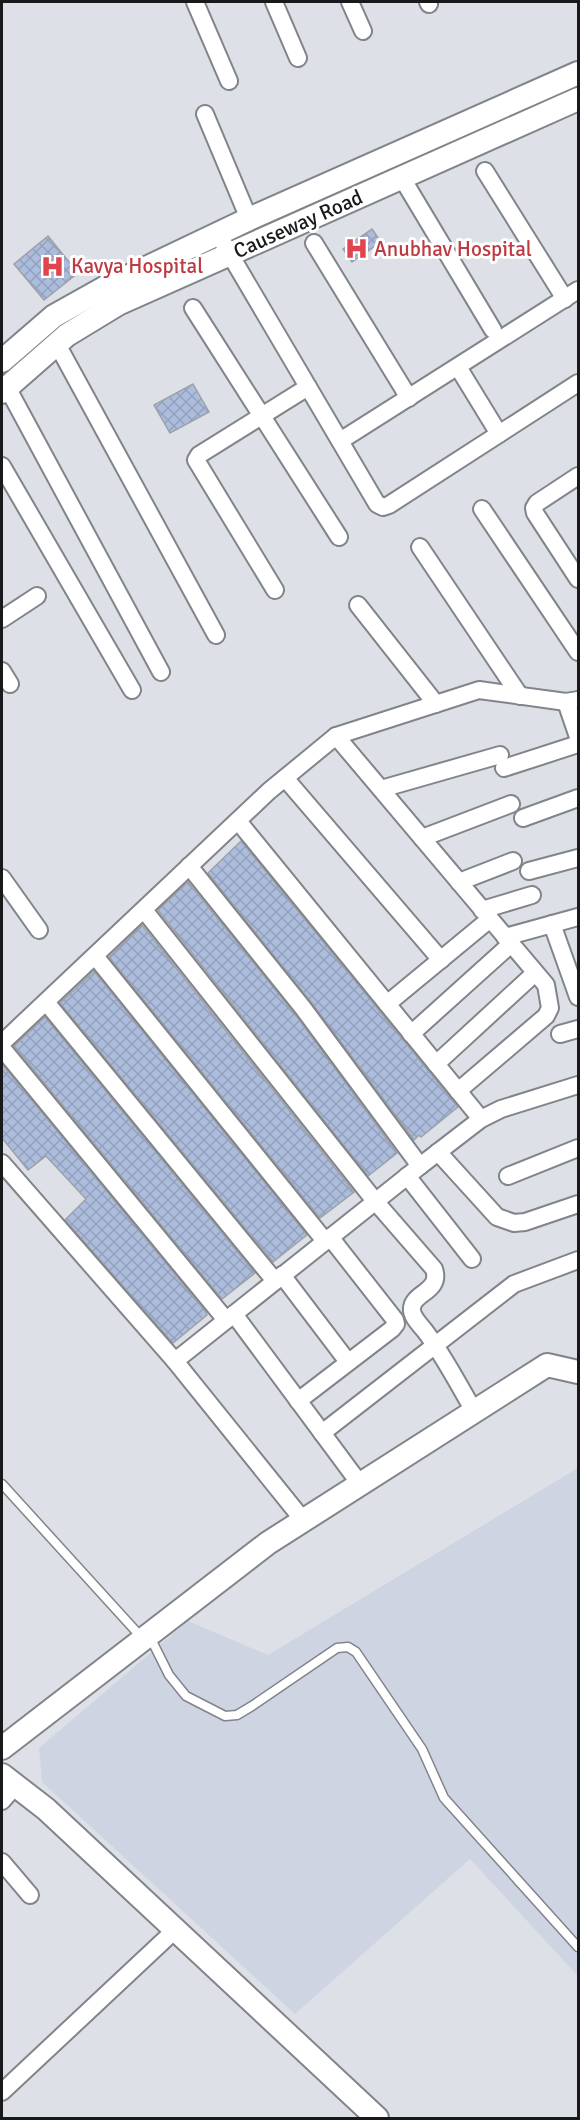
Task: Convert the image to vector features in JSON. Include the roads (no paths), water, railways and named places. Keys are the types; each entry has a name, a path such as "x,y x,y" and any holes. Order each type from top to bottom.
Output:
{"main road":[{"name":"Causeway Road","path":"2,361 54,316 104,288 249,219 579,73"},
{"name":"Causeway Road","path":"4,389 68,335 118,304 579,99"},
{"path":"2,1748 268,1542 547,1365 579,1372"},
{"path":"6,1787 46,1809 377,2118"}],"street":[{"path":"195,2 229,81"},
{"path":"274,2 298,58"},
{"path":"350,2 363,30"},
{"path":"205,114 249,219"},
{"path":"340,441 572,294 485,171"},
{"path":"402,178 493,330"},
{"path":"218,234 377,504 383,507 579,383"},
{"path":"314,243 409,398"},
{"path":"194,308 339,537"},
{"path":"57,344 216,635"},
{"path":"458,367 499,434"},
{"path":"275,590 196,460 199,455 308,387"},
{"path":"4,389 161,672"},
{"path":"2,466 132,690"},
{"path":"579,477 537,503 534,508 535,513 579,579"},
{"path":"482,509 579,652"},
{"path":"420,547 520,696"},
{"path":"2,619 37,596"},
{"path":"358,605 436,704"},
{"path":"2,1043 238,821 336,736 479,690 572,701 579,737"},
{"path":"336,736 540,979 550,1008 546,1016 458,1091"},
{"path":"381,789 579,744"},
{"path":"285,778 441,960"},
{"path":"523,818 579,798"},
{"path":"422,838 511,804"},
{"path":"238,821 481,1119"},
{"path":"530,871 579,858"},
{"path":"459,882 513,861"},
{"path":"189,867 303,1008 420,1166"},
{"path":"2,878 39,930"},
{"path":"387,1004 441,960 486,915 532,895"},
{"path":"144,910 375,1201 434,1269 437,1277 434,1284 414,1303 412,1310 474,1411"},
{"path":"411,1034 508,940 579,917"},
{"path":"552,924 575,978 579,997"},
{"path":"95,956 395,1320 396,1324 392,1329 298,1401"},
{"path":"540,979 552,986 575,978"},
{"path":"436,1064 540,979"},
{"path":"46,1002 348,1362"},
{"path":"560,1035 579,1029"},
{"path":"2,1048 230,1317 298,1401 360,1484"},
{"path":"175,1361 481,1119 501,1108 579,1084"},
{"path":"508,1176 579,1149"},
{"path":"438,1152 498,1217 514,1223 525,1222 579,1204"},
{"path":"2,1163 175,1361 303,1520"},
{"path":"407,1176 472,1259"},
{"path":"322,1433 514,1284 579,1260"},
{"path":"2,1862 30,1895"},
{"path":"2,2092 175,1930"}],"lane":[{"path":"2,1484 146,1637 186,1696 225,1716 237,1714 252,1706 337,1648 348,1647 356,1652 422,1749 444,1798 579,1947"}],"place":[{"name":"Anubhav Hospital","path":"356,249"},
{"name":"Kavya Hospital","path":"53,266"}]}
